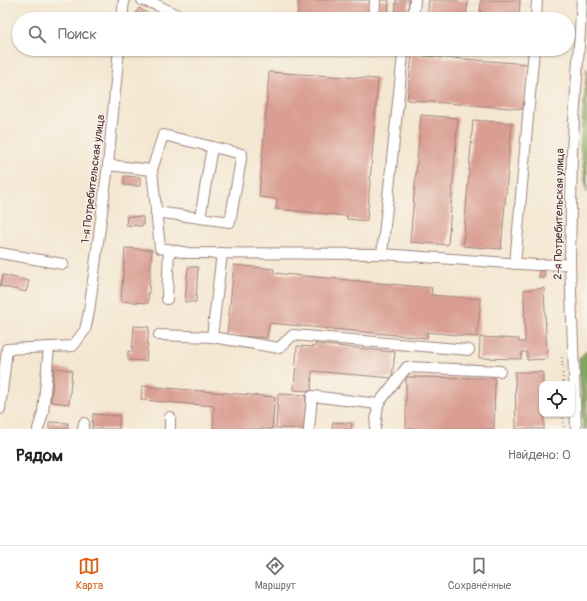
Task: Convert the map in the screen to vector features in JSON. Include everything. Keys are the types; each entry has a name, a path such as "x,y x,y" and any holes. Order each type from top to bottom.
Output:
{"street":[{"path":"123,12 124,0"},
{"path":"142,0 160,3 174,12"},
{"path":"374,12 375,0"},
{"path":"413,12 414,0"},
{"path":"537,12 538,0"},
{"name":"2-я Потребительская улица","path":"576,429 570,264 572,151 582,0"},
{"name":"1-я Потребительская улица","path":"49,347 73,346 85,330 89,312 108,164 118,56"},
{"path":"382,254 403,56"},
{"path":"515,264 533,56"},
{"path":"156,212 230,222 242,154 163,135 152,170 156,212 160,248 188,253 382,254 515,264 570,264"},
{"path":"200,218 212,147"},
{"path":"108,164 152,170"},
{"path":"167,299 169,250"},
{"path":"212,337 222,253"},
{"path":"0,254 63,264"},
{"path":"159,336 212,337 279,348 293,335 469,350"},
{"path":"0,409 7,349 49,347 44,413 38,429"},
{"path":"375,429 378,404 407,368 500,371"},
{"path":"309,429 312,396 378,404"},
{"path":"170,416 170,429"}],"path":[{"path":"564,417 564,429"}],"green space":[{"path":"587,68 587,193 580,146"},
{"path":"587,350 587,429 583,429 579,359"}],"building":[{"path":"299,0 371,0 370,12 298,12"},
{"path":"379,0 389,0 388,12 378,12"},
{"path":"396,0 409,0 408,12 395,12"},
{"path":"429,0 468,0 467,12 428,12"},
{"path":"481,0 520,0 519,12 480,12"},
{"path":"139,8 145,12 137,12"},
{"path":"412,56 528,64 523,109 407,100"},
{"path":"269,72 378,79 367,221 347,219 347,216 276,209 277,199 259,197"},
{"path":"421,115 458,118 448,245 410,242"},
{"path":"473,120 512,123 501,249 463,246"},
{"path":"124,176 140,177 140,186 124,185"},
{"path":"127,216 143,217 143,226 126,225"},
{"path":"125,248 152,250 148,303 121,301"},
{"path":"234,265 274,269 273,273 432,288 431,295 481,299 477,337 427,332 427,338 269,323 267,338 227,335"},
{"path":"188,267 198,267 196,302 185,302"},
{"path":"544,269 545,278 539,278 539,270"},
{"path":"3,275 29,281 26,292 0,286"},
{"path":"544,288 547,359 527,360 527,352 522,352 521,359 479,358 480,337 519,339 519,342 525,342 524,290"},
{"path":"134,326 149,327 146,361 128,360 128,351 132,352"},
{"path":"315,344 395,352 392,378 312,371 311,391 294,390 297,346 315,347"},
{"path":"54,368 72,370 69,404 51,402"},
{"path":"515,372 543,372 543,381 539,381 539,417 544,417 544,429 516,429"},
{"path":"406,377 495,378 494,429 406,429"},
{"path":"142,386 275,397 272,429 213,429 214,406 141,400"},
{"path":"278,394 306,395 304,429 276,428"},
{"path":"93,414 120,416 119,429 92,429"},
{"path":"49,422 68,423 68,429 49,429"},
{"path":"333,422 352,423 351,429 332,429"}]}
